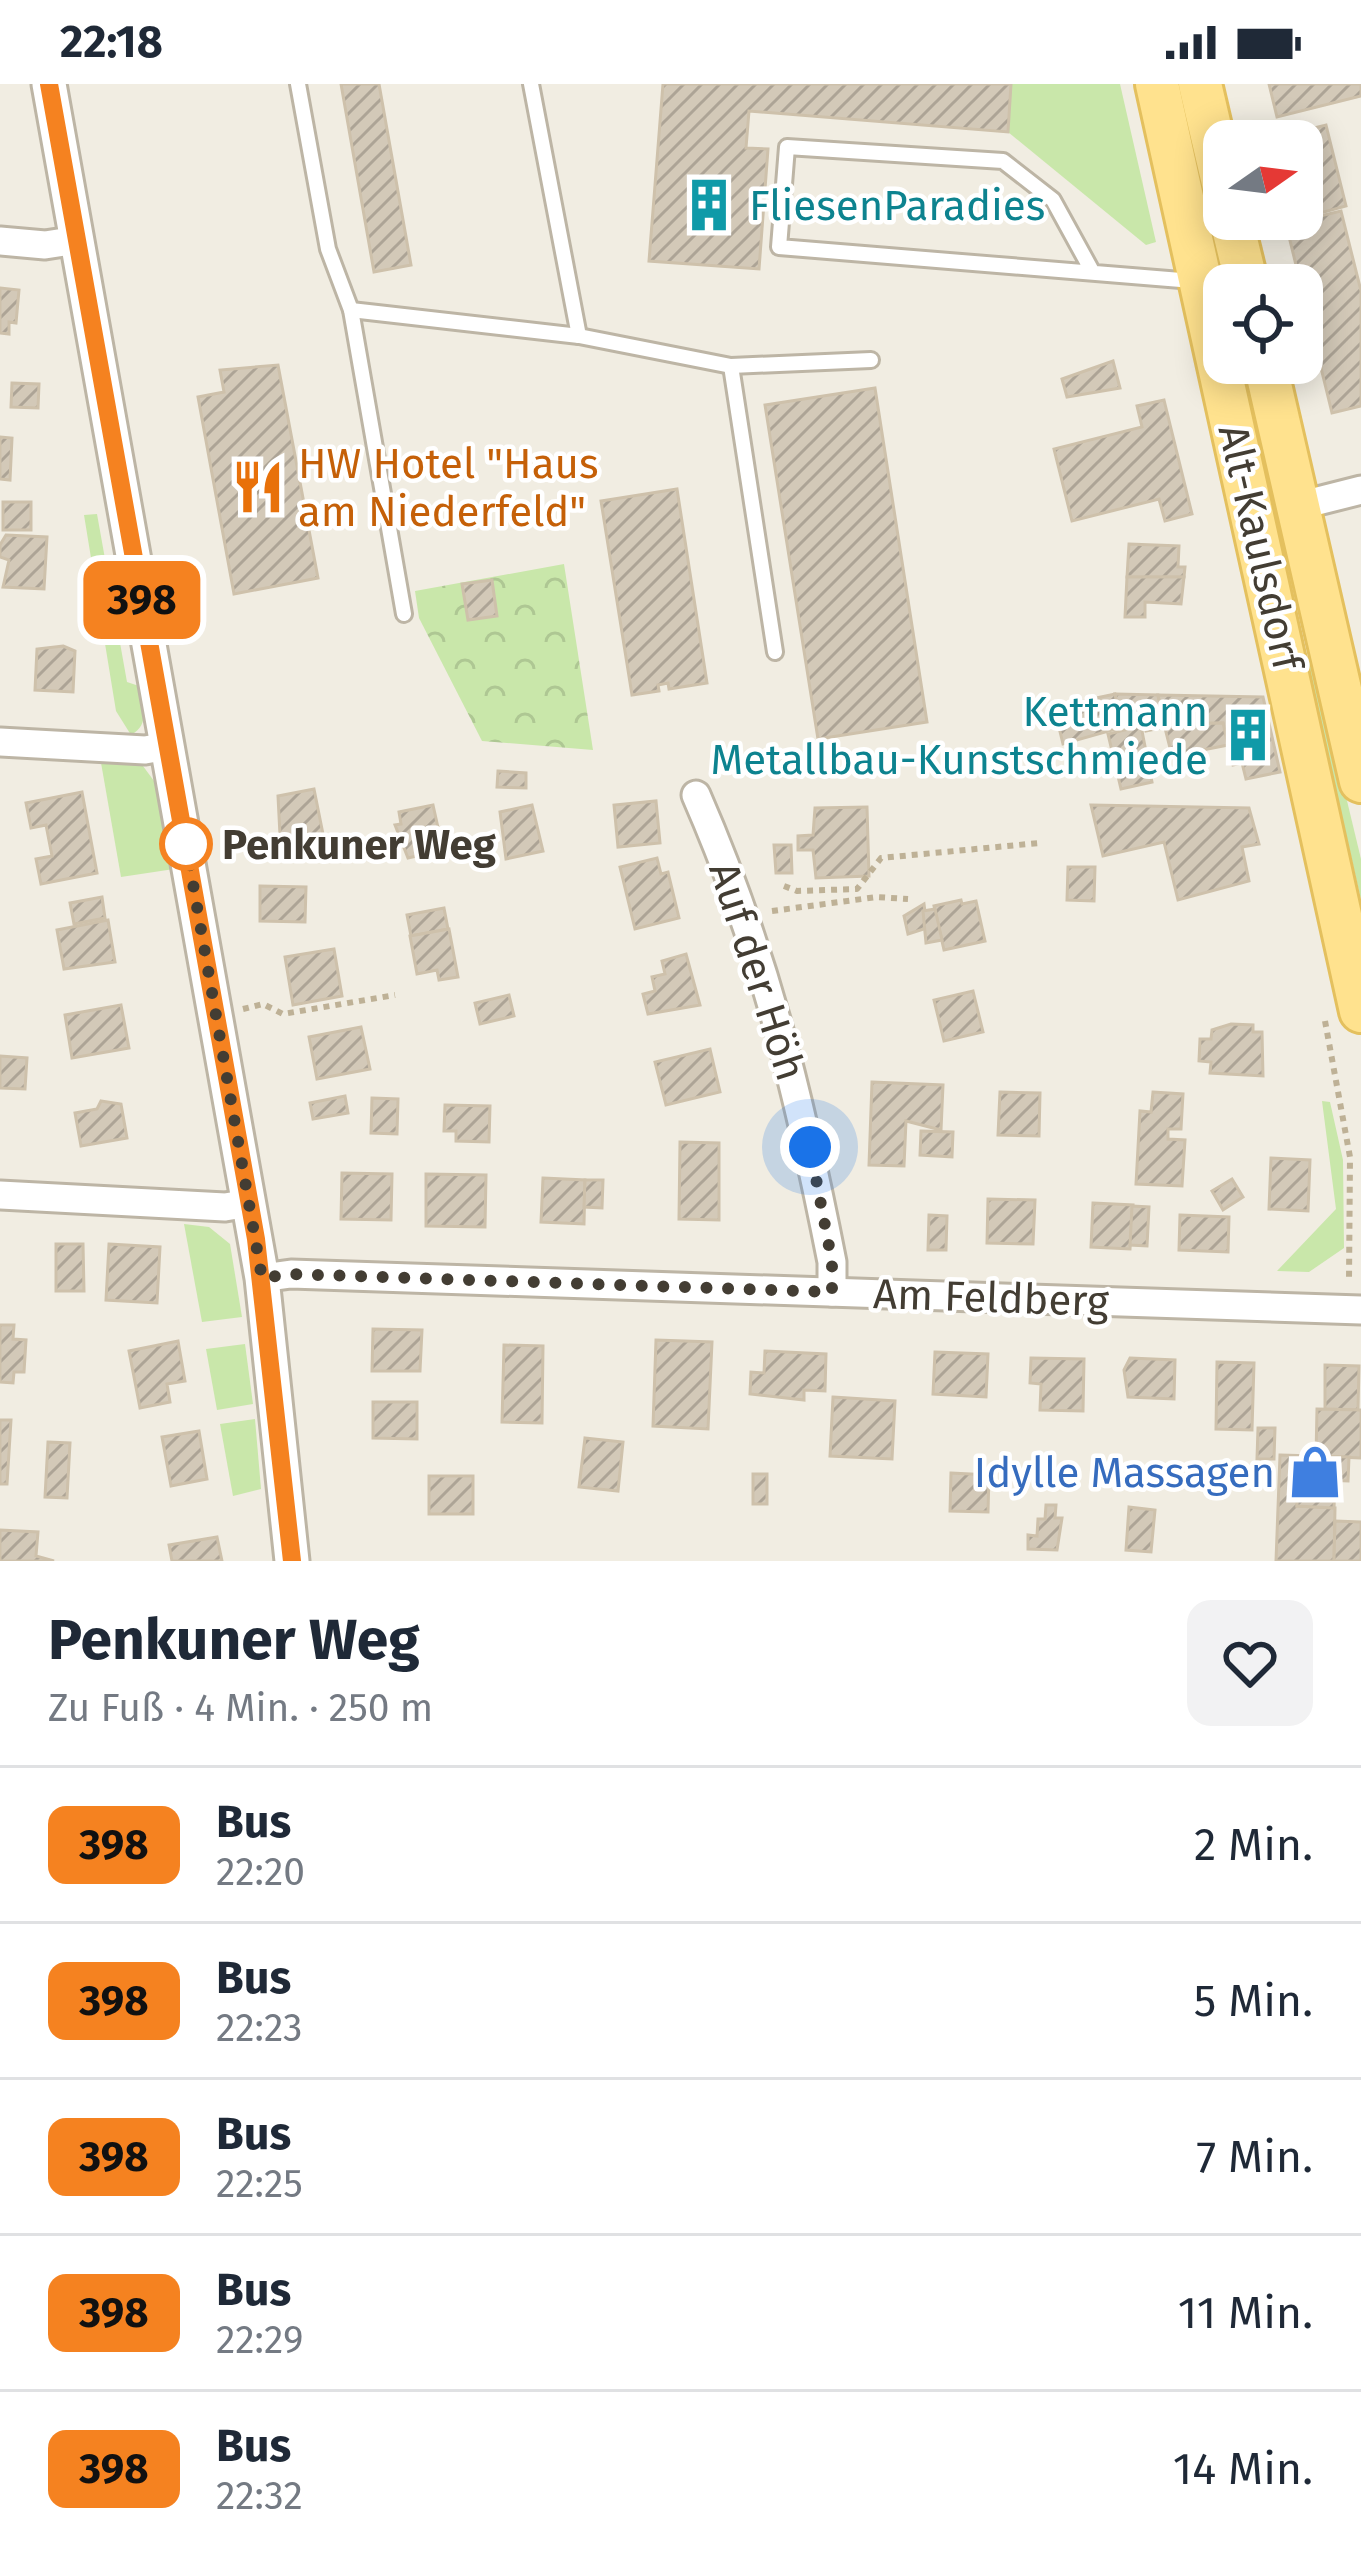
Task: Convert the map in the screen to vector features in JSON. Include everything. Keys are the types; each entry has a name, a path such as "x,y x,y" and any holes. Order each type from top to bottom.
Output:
{"main road":[{"name":"Alt-Kaulsdorf","path":"1157,84 1361,1010"},
{"path":"1200,84 1208,120"},
{"name":"Alt-Kaulsdorf","path":"1270,384 1361,781"}],"street":[{"path":"49,84 262,1278 292,1561"},
{"path":"0,241 45,245 77,240"},
{"path":"1298,506 1361,490"},
{"path":"0,742 145,750 168,746"},
{"name":"Auf der Höh","path":"696,795 745,913 793,1066 832,1262 832,1292"},
{"path":"0,1195 225,1207 249,1203"},
{"name":"Am Feldberg","path":"262,1278 291,1274 1361,1310"}],"lane":[{"path":"298,84 328,249 351,310 404,614"},
{"path":"531,84 579,336"},
{"path":"1092,271 1052,200 1003,161 787,147 779,248 1202,282"},
{"path":"351,310 579,336 731,366 871,360"},
{"path":"731,366 775,652"}],"path":[{"path":"784,886 797,891 857,889 866,884 881,858 1039,843"},
{"path":"745,913 878,897 908,899"},
{"path":"216,1014 263,1004 283,1014 395,995"}],"green space":[{"path":"1011,84 1120,84 1156,242 1146,245 1008,132"},
{"path":"97,514 127,682 139,686 144,707 141,725 131,735 116,711 84,515"},
{"path":"564,564 593,750 482,741 419,618 415,591"},
{"path":"1312,655 1361,859 1361,900 1306,659"},
{"path":"100,757 140,762 157,785 174,869 121,877"},
{"path":"1322,1101 1330,1102 1343,1160 1344,1248 1309,1272 1277,1271 1336,1209"},
{"path":"184,1224 209,1227 230,1244 242,1317 202,1322"},
{"path":"245,1344 253,1404 217,1410 206,1349"},
{"path":"255,1419 261,1489 233,1496 220,1424"}],"building":[{"path":"341,84 379,84 411,265 374,272"},
{"name":"FliesenParadies","path":"663,84 1011,84 1008,132 749,111 746,148 768,149 759,269 649,261"},
{"path":"1269,84 1361,84 1361,96 1277,117"},
{"path":"1323,126 1346,206 1323,212"},
{"path":"1341,211 1361,291 1361,406 1332,413 1323,376 1323,264 1296,264 1290,240 1323,240 1323,215"},
{"path":"0,288 19,290 16,323 9,322 9,334 0,333"},
{"path":"1113,361 1120,388 1067,397 1062,379"},
{"name":"HW Hotel \"Haus am Niederfeld\"","path":"278,365 318,578 234,594 198,397 224,392 220,370"},
{"path":"12,383 39,384 38,408 11,407"},
{"path":"875,388 927,722 818,739 765,405"},
{"path":"1164,400 1192,514 1165,521 1159,499 1072,521 1054,449 1142,427 1137,406"},
{"path":"0,437 12,438 10,480 0,479"},
{"path":"677,489 707,683 669,689 668,683 658,685 659,691 632,695 601,501"},
{"path":"3,502 31,502 31,530 3,530"},
{"path":"6,535 47,537 44,589 3,587 9,560 0,557 0,545"},
{"path":"1129,544 1179,546 1178,567 1185,567 1184,577 1127,577"},
{"path":"1127,577 1184,577 1181,604 1145,602 1145,617 1125,617"},
{"path":"492,580 497,616 468,620 462,584"},
{"path":"63,646 75,651 73,692 35,690 37,649"},
{"path":"1115,694 1123,727 1063,744 1054,707"},
{"path":"1115,694 1158,695 1165,727 1146,731 1144,723 1123,727"},
{"name":"Kettmann Metallbau-Kunstschmiede","path":"1158,695 1263,697 1280,772 1246,779 1242,763 1233,765 1223,723 1164,724"},
{"path":"1223,723 1228,745 1172,756 1164,724"},
{"path":"1141,726 1152,782 1121,789 1108,734"},
{"path":"498,771 526,773 526,788 497,787"},
{"path":"314,789 323,834 287,841 280,835 278,796"},
{"path":"82,792 97,873 41,884 36,859 52,856 46,825 31,828 26,803"},
{"path":"656,801 660,843 618,847 614,805"},
{"path":"433,805 443,850 408,858 395,825 401,824 399,812"},
{"path":"532,805 543,851 506,859 500,812"},
{"path":"1091,805 1249,808 1259,844 1242,847 1249,881 1178,900 1164,842 1103,856"},
{"path":"867,807 869,876 816,878 813,850 798,850 798,836 813,835 815,808"},
{"path":"774,845 791,845 792,873 776,873"},
{"path":"657,858 661,874 668,872 679,918 635,929 620,867"},
{"path":"1068,867 1095,867 1094,901 1067,900"},
{"path":"260,886 306,887 305,922 260,921"},
{"path":"102,897 105,918 74,924 70,903"},
{"path":"961,900 962,904 976,901 985,941 944,950 934,906"},
{"path":"924,904 927,928 908,934 904,916"},
{"path":"444,908 448,929 411,936 407,915"},
{"path":"935,909 942,940 926,943 923,911"},
{"path":"108,920 115,962 64,969 57,930"},
{"path":"449,929 458,977 439,980 437,970 417,974 410,936"},
{"path":"334,949 342,996 293,1005 285,957"},
{"path":"686,954 700,1005 648,1014 643,994 655,991 652,977 665,974 662,961"},
{"path":"973,991 983,1032 944,1041 934,1000"},
{"path":"509,995 514,1016 480,1024 475,1003"},
{"path":"121,1005 129,1048 72,1058 65,1015"},
{"path":"1231,1024 1253,1025 1253,1032 1262,1032 1263,1076 1210,1073 1211,1062 1199,1061 1200,1039 1211,1039 1212,1030"},
{"path":"361,1027 370,1069 317,1079 309,1037"},
{"path":"710,1049 720,1092 666,1105 655,1062"},
{"path":"0,1056 27,1058 25,1089 0,1088"},
{"path":"872,1082 943,1085 941,1130 906,1121 904,1166 869,1165"},
{"path":"1000,1092 1040,1093 1039,1136 998,1135"},
{"path":"1153,1092 1183,1094 1181,1129 1168,1129 1168,1139 1185,1140 1182,1186 1136,1184 1140,1111 1151,1112"},
{"path":"345,1096 348,1113 313,1119 310,1103"},
{"path":"372,1098 398,1099 397,1134 371,1133"},
{"path":"101,1101 121,1104 127,1138 81,1146 75,1113 97,1109"},
{"path":"445,1105 490,1106 489,1142 456,1141 456,1131 444,1131"},
{"path":"921,1131 953,1132 952,1157 920,1155"},
{"path":"680,1142 719,1143 719,1220 679,1219"},
{"path":"1271,1158 1310,1160 1308,1211 1269,1209"},
{"path":"342,1173 392,1174 391,1220 341,1219"},
{"path":"426,1174 486,1175 485,1227 426,1226"},
{"path":"543,1178 585,1180 584,1224 541,1222"},
{"path":"1232,1179 1243,1197 1223,1210 1212,1191"},
{"path":"585,1180 603,1180 602,1208 584,1207"},
{"path":"988,1199 1035,1200 1033,1244 987,1243"},
{"path":"1093,1203 1133,1205 1130,1249 1091,1247"},
{"path":"1132,1206 1149,1207 1147,1246 1130,1245"},
{"path":"929,1215 947,1216 946,1250 928,1250"},
{"path":"1180,1215 1229,1217 1228,1252 1179,1250"},
{"path":"56,1244 83,1244 84,1291 56,1291"},
{"path":"109,1244 160,1247 157,1303 106,1300"},
{"path":"0,1325 14,1325 13,1339 26,1340 24,1372 14,1372 13,1383 0,1382"},
{"path":"373,1329 422,1330 420,1371 372,1371"},
{"path":"656,1340 712,1342 708,1429 653,1426"},
{"path":"178,1341 185,1381 167,1384 170,1402 140,1408 129,1351"},
{"path":"504,1345 543,1346 542,1423 502,1422"},
{"path":"765,1351 826,1354 825,1391 804,1390 804,1400 750,1394 751,1372 764,1373"},
{"path":"935,1352 988,1354 986,1397 933,1394"},
{"path":"1031,1358 1084,1359 1083,1411 1040,1410 1041,1384 1030,1383"},
{"path":"1130,1358 1175,1360 1174,1399 1128,1397 1124,1370"},
{"path":"1217,1362 1254,1363 1252,1430 1216,1429"},
{"path":"1325,1365 1359,1366 1358,1410 1325,1409"},
{"path":"833,1397 895,1401 892,1459 830,1456"},
{"path":"373,1402 417,1402 417,1439 373,1438"},
{"path":"1317,1409 1361,1410 1361,1458 1316,1456"},
{"path":"0,1420 11,1420 7,1484 0,1484"},
{"path":"1258,1428 1275,1428 1274,1459 1257,1459"},
{"path":"199,1431 207,1479 171,1486 162,1437"},
{"path":"585,1438 623,1442 618,1491 579,1487"},
{"path":"48,1442 70,1443 67,1498 45,1497"},
{"path":"1280,1455 1349,1457 1348,1481 1298,1479 1297,1506 1335,1508 1334,1561 1276,1561"},
{"path":"951,1473 989,1475 988,1512 950,1511"},
{"path":"753,1474 767,1474 767,1504 753,1504"},
{"path":"429,1476 473,1476 473,1514 429,1514"},
{"path":"1298,1479 1335,1481 1334,1508 1297,1506"},
{"path":"1046,1505 1056,1505 1055,1518 1062,1518 1057,1550 1028,1549 1028,1535 1037,1536 1038,1519 1045,1519"},
{"path":"1129,1507 1155,1510 1151,1552 1126,1550"},
{"path":"1335,1521 1361,1522 1361,1561 1334,1561"},
{"path":"0,1530 38,1532 36,1556 54,1561 0,1561"},
{"path":"217,1537 222,1561 172,1561 169,1545"}],"bus line":[{"name":"398","path":"49,84 256,1239 292,1561"}],"place":[{"name":"FliesenParadies","path":"709,205"},
{"name":"HW Hotel \"Haus am Niederfeld\"","path":"258,487"},
{"name":"Kettmann Metallbau-Kunstschmiede","path":"1248,735"},
{"name":"Penkuner Weg","path":"186,844"},
{"name":"Idylle Massagen","path":"1315,1472"}],"route":[{"path":"186,844 262,1278 291,1274 832,1292 832,1262 810,1147"}]}
